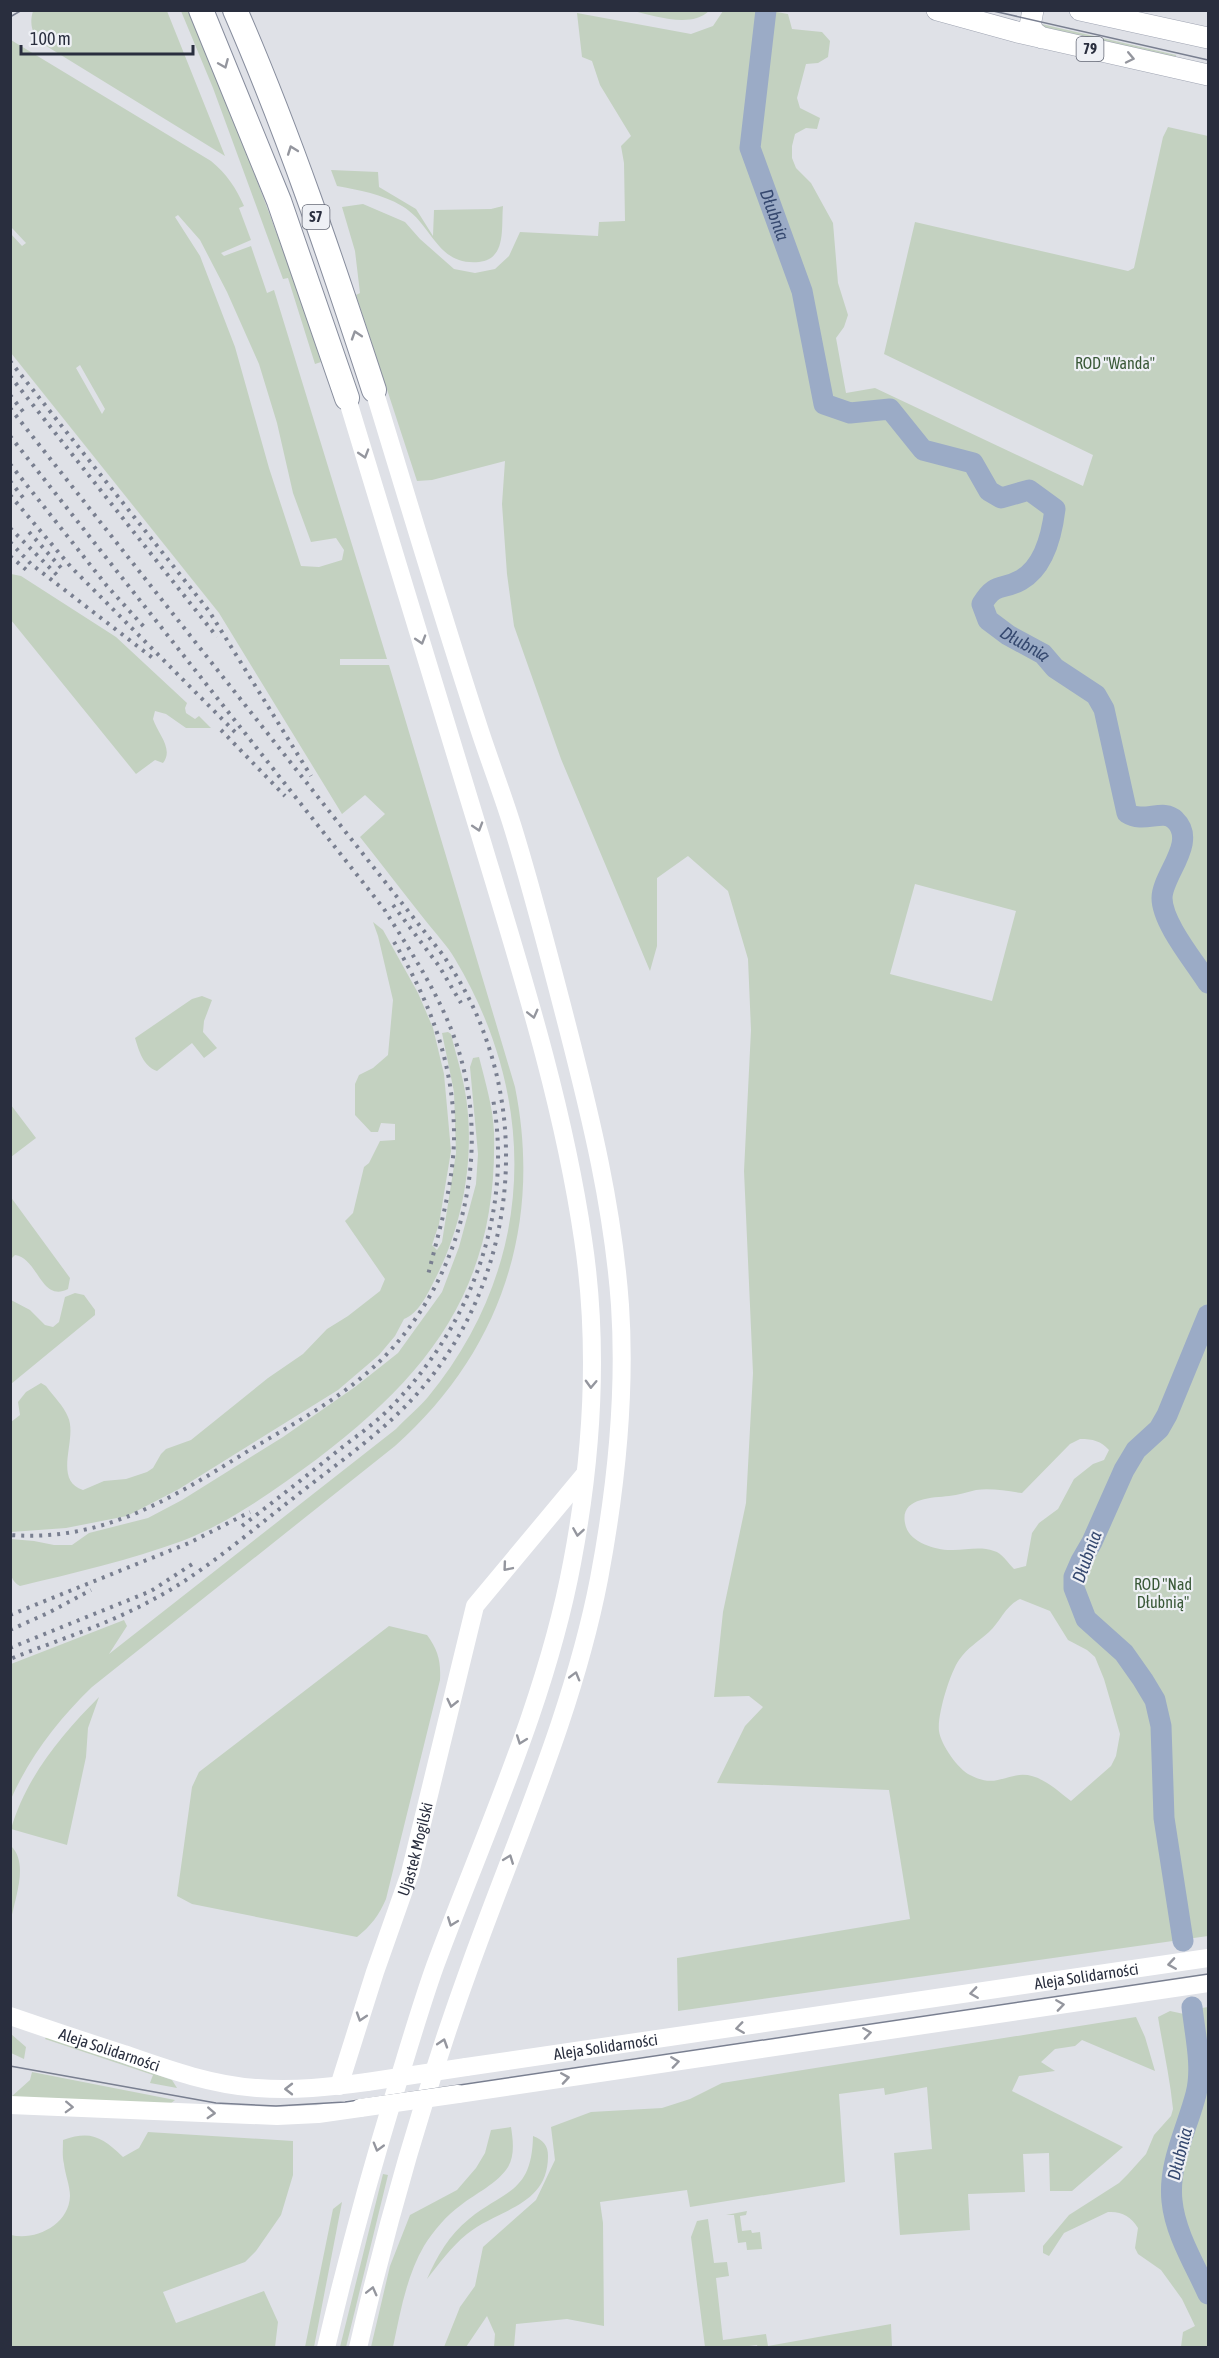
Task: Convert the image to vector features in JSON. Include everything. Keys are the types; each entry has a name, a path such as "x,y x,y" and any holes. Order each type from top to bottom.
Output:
{"highway":[{"name":"S7","path":"201,10 279,201 347,398"},
{"name":"S7","path":"235,10 311,202 374,390"}],"main road":[{"name":"79","path":"937,10 1042,38 1209,75"},
{"path":"1033,10 1030,26 1042,38"},
{"name":"79","path":"1080,10 1209,38"},
{"name":"S7","path":"358,2348 402,2176 445,2038 550,1753 582,1650 598,1581 612,1498 621,1366 620,1304 601,1162 590,1110 513,828 477,722 374,390"},
{"name":"S7","path":"326,2348 353,2235 432,1973 521,1740 551,1647 572,1566 585,1474 590,1405 590,1326 584,1242 567,1149 516,953 347,398"},
{"name":"Ujastek Mogilski","path":"339,2086 375,1972 410,1873 475,1606 585,1474"},
{"name":"Aleja Solidarności","path":"10,2016 183,2075 256,2088 285,2089 339,2086 1209,1958"},
{"name":"Aleja Solidarności","path":"10,2105 277,2116 318,2114 1209,1983"}],"green space":[{"path":"33,11 167,11 225,156 43,44 32,29"},
{"path":"181,11 188,11 242,141 321,362 315,364 288,278 283,279 213,88"},
{"path":"632,11 709,11 692,19 682,20"},
{"path":"723,11 771,11 788,14 792,29 822,32 830,41 828,57 818,63 806,64 797,98 800,108 820,118 817,129 806,128 795,134 792,158 796,168 811,183 833,223 838,283 848,315 844,327 836,338 846,393 875,388 1083,486 1093,455 884,354 915,222 1128,271 1134,268 1163,137 1168,127 1208,136 1208,1936 678,2011 677,1958 910,1919 889,1790 717,1783 745,1726 763,1707 749,1696 714,1697 723,1612 746,1503 753,1373 744,1171 751,1030 748,959 728,891 688,856 657,878 657,946 650,971 561,759 514,626 507,574 502,504 505,461 432,480 417,481 356,295 360,293 355,251 342,207 363,204 405,222 420,239 454,269 475,273 495,269 509,256 520,232 598,236 599,222 625,221 624,163 621,146 631,136 600,85 592,61 582,57 577,13 691,34 713,26","holes":["915,884 1016,911 992,1001 890,974","1080,1439 1089,1439 1109,1450 1104,1460 1093,1464 1074,1479 1058,1509 1039,1523 1032,1533 1026,1566 1014,1569 1000,1554 989,1550 979,1548 947,1550 933,1547 919,1542 909,1533 904,1517 906,1510 917,1501 982,1489 1022,1493 1070,1444","1020,1599 1050,1611 1068,1640 1095,1657 1120,1734 1116,1756 1111,1766 1071,1801 1038,1778 1022,1775 988,1781 970,1775 955,1762 940,1737 939,1724 942,1705 955,1666"]},
{"path":"1037,23 1176,55 1175,62 1042,32"},
{"path":"11,40 211,161 238,193 244,206 239,208 251,240 221,253 224,256 251,246 267,293 274,290 387,659 340,659 340,665 389,665 515,1087 522,1139 523,1189 517,1237 505,1284 486,1328 462,1370 431,1410 395,1446 92,1687 46,1739 11,1799 11,1664 124,1620 127,1626 109,1654 396,1429 428,1397 463,1347 489,1294 506,1239 514,1183 512,1127 502,1070 483,1014 455,959 360,837 385,814 365,795 342,814 219,613 11,353 11,234 22,246 26,243 11,227","holes":["178,215 200,240 227,292 259,364 277,423 293,493 311,542 336,538 344,550 342,560 319,567 301,566 269,468 235,347 200,256 175,217","80,365 105,409 102,414 76,368"]},
{"path":"331,170 378,172 379,187 416,209 433,236 434,210 491,209 503,206 501,241 498,248 488,260 479,262 453,257 444,251 421,223 402,206 378,195 337,186"},
{"path":"11,574 21,576 116,637 187,703 186,713 195,719 199,716 211,728 186,728 166,714 155,711 153,719 166,747 166,758 163,763 155,760 136,774 11,620"},
{"path":"373,922 383,930 418,993 433,1028 444,1074 451,1151 439,1224 432,1245 437,1250 442,1242 456,1153 454,1092 442,1033 451,1034 466,1097 469,1143 464,1191 459,1215 444,1260 425,1298 414,1312 404,1319 395,1336 379,1355 338,1390 179,1489 127,1516 66,1528 11,1532 11,1422 20,1415 18,1402 26,1392 41,1383 46,1386 66,1413 70,1426 67,1468 74,1485 83,1490 104,1481 126,1479 153,1468 166,1449 191,1440 268,1378 303,1354 327,1329 380,1291 385,1279 345,1221 353,1213 364,1167 369,1163 380,1141 395,1140 395,1124 381,1123 378,1132 371,1132 355,1115 355,1084 359,1075 373,1068 388,1055 393,1000"},
{"path":"202,996 212,1000 204,1021 203,1032 217,1048 204,1058 192,1043 157,1071 152,1069 142,1058 135,1038 192,999"},
{"path":"479,1057 494,1132 492,1186 484,1235 470,1279 450,1320 425,1357 394,1392 358,1426 269,1494 218,1525 182,1541 122,1560 20,1586 15,1583 10,1572 11,1539 72,1545 89,1533 148,1518 182,1500 283,1437 355,1387 398,1353 442,1292 459,1247 476,1184 478,1154 470,1067 473,1058"},
{"path":"11,1105 36,1138 10,1157"},
{"path":"10,1196 70,1278 68,1289 59,1292 52,1290 45,1285 23,1258 15,1255 11,1259"},
{"path":"75,1293 84,1295 95,1310 95,1315 11,1384 11,1300 30,1310 45,1325 53,1327 59,1322 65,1297"},
{"path":"389,1626 427,1635 438,1656 440,1680 386,1899 374,1920 357,1937 192,1904 177,1896 192,1787 199,1772"},
{"path":"99,1697 88,1728 86,1757 67,1845 11,1829 26,1792 47,1757"},
{"path":"11,1846 16,1853 20,1871 11,1920"},
{"path":"1208,2007 1208,2347 1181,2347 1183,2332 1195,2326 1182,2299 1161,2270 1138,2254 1135,2248 1138,2228 1129,2217 1117,2212 1108,2212 1064,2233 1049,2256 1043,2253 1043,2246 1069,2215 1119,2183 1128,2174 1146,2154 1154,2135 1171,2116 1172,2097 1158,2017 1170,2011 1184,2014 1184,2011"},
{"path":"1136,2017 1145,2037 1155,2071 1082,2040 1075,2046 1055,2049 1041,2062 1055,2071 1019,2076 1012,2091 1123,2147 1072,2191 1050,2191 1049,2153 1023,2154 1025,2192 968,2194 970,2230 900,2235 894,2153 932,2149 927,2087 885,2095 884,2088 839,2094 845,2182 690,2207 687,2190 600,2202 603,2223 604,2326 567,2319 516,2324 514,2347 494,2347 495,2334 487,2316 466,2347 444,2347 460,2307 475,2286 483,2247 536,2200 555,2160 551,2127 591,2112 662,2108 690,2099 722,2083"},
{"path":"11,2034 26,2047 24,2059 11,2053"},
{"path":"46,2037 172,2080 177,2088 150,2083 153,2075 45,2039"},
{"path":"32,2072 175,2100 170,2104 11,2097 30,2080"},
{"path":"511,2127 513,2152 508,2167 492,2183 450,2214 432,2234 418,2258 408,2283 393,2347 371,2347 390,2266 410,2215 457,2190 476,2168 485,2153 491,2130"},
{"path":"148,2132 293,2141 293,2175 281,2215 256,2251 245,2262 163,2292 176,2323 264,2291 278,2322 275,2347 11,2347 11,2235 30,2236 40,2233 57,2223 64,2215 70,2196 63,2158 63,2140 81,2136 96,2137 109,2144 123,2157 139,2148"},
{"path":"533,2136 544,2143 548,2152 546,2173 540,2186 519,2205 467,2234 450,2250 427,2279 439,2254 455,2232 522,2180 528,2169"},
{"path":"383,2174 388,2175 346,2347 340,2347"},
{"path":"342,2202 314,2347 305,2347 333,2209"},
{"path":"747,2211 746,2215 740,2216 742,2231 760,2232 762,2249 747,2250 746,2242 738,2243 734,2215 726,2215"},
{"path":"708,2219 714,2263 727,2262 729,2276 716,2278 723,2340 766,2334 768,2346 891,2324 892,2347 758,2348 757,2345 705,2347 691,2237 697,2221"}],"waterway":[{"name":"Dłubnia","path":"766,10 750,148 802,291 824,404 850,413 890,409 923,450 973,463 989,491 1001,498 1029,490 1055,509 1046,549 1036,567 1021,580 995,589 982,604 988,620 1008,635 1043,654 1055,668 1096,695 1104,709 1127,813 1140,817 1165,815 1175,820 1181,829 1183,838 1181,848 1167,879 1162,898 1163,908 1180,942 1208,983"},
{"name":"Dłubnia","path":"1183,1941 1164,1818 1161,1726 1155,1700 1124,1653 1086,1619 1074,1588 1074,1577 1124,1470 1136,1450 1159,1429 1167,1415 1208,1315"},
{"name":"Dłubnia","path":"1192,2007 1198,2051 1198,2084 1175,2160 1172,2201 1181,2237 1208,2294"}],"tram line":[{"path":"10,17 22,10"},
{"path":"989,10 1208,60"},
{"path":"10,2066 216,2103 276,2106 345,2102 1208,1974"}],"railway":[{"path":"10,361 209,611 311,776"},
{"path":"10,376 217,637"},
{"path":"10,395 25,414"},
{"path":"10,408 449,964 477,1015 498,1081 505,1127 506,1174 500,1220 490,1265 473,1308 451,1349 409,1403 360,1446 224,1552 172,1589 119,1616 10,1659"},
{"path":"10,436 384,909 422,970 446,1017 465,1076 471,1118 471,1161 465,1203 453,1245 436,1284 414,1321 372,1369 339,1395 303,1418 192,1485 136,1513 107,1524 76,1531 44,1535 10,1535"},
{"path":"10,464 107,586 145,628"},
{"path":"10,481 25,500"},
{"path":"10,495 71,567 237,734"},
{"path":"10,528 57,575"},
{"path":"29,532 63,570"},
{"path":"10,542 31,564 154,659"},
{"path":"10,556 30,573"},
{"path":"221,730 285,796"},
{"path":"393,905 439,966 461,1003"},
{"path":"394,942 430,1012 445,1061 453,1113 454,1140 451,1174 428,1275"},
{"path":"242,1526 385,1413 414,1381 440,1346 461,1309 478,1270 490,1228 497,1186 498,1143 493,1099"},
{"path":"10,1615 189,1543 250,1512"},
{"path":"10,1648 151,1591 197,1561"},
{"path":"10,1630 91,1590"}],"park label":[{"name":"ROD \"Wanda\"","path":"1115,363"},
{"name":"ROD \"Nad Dłubnią\"","path":"1163,1593"}]}
